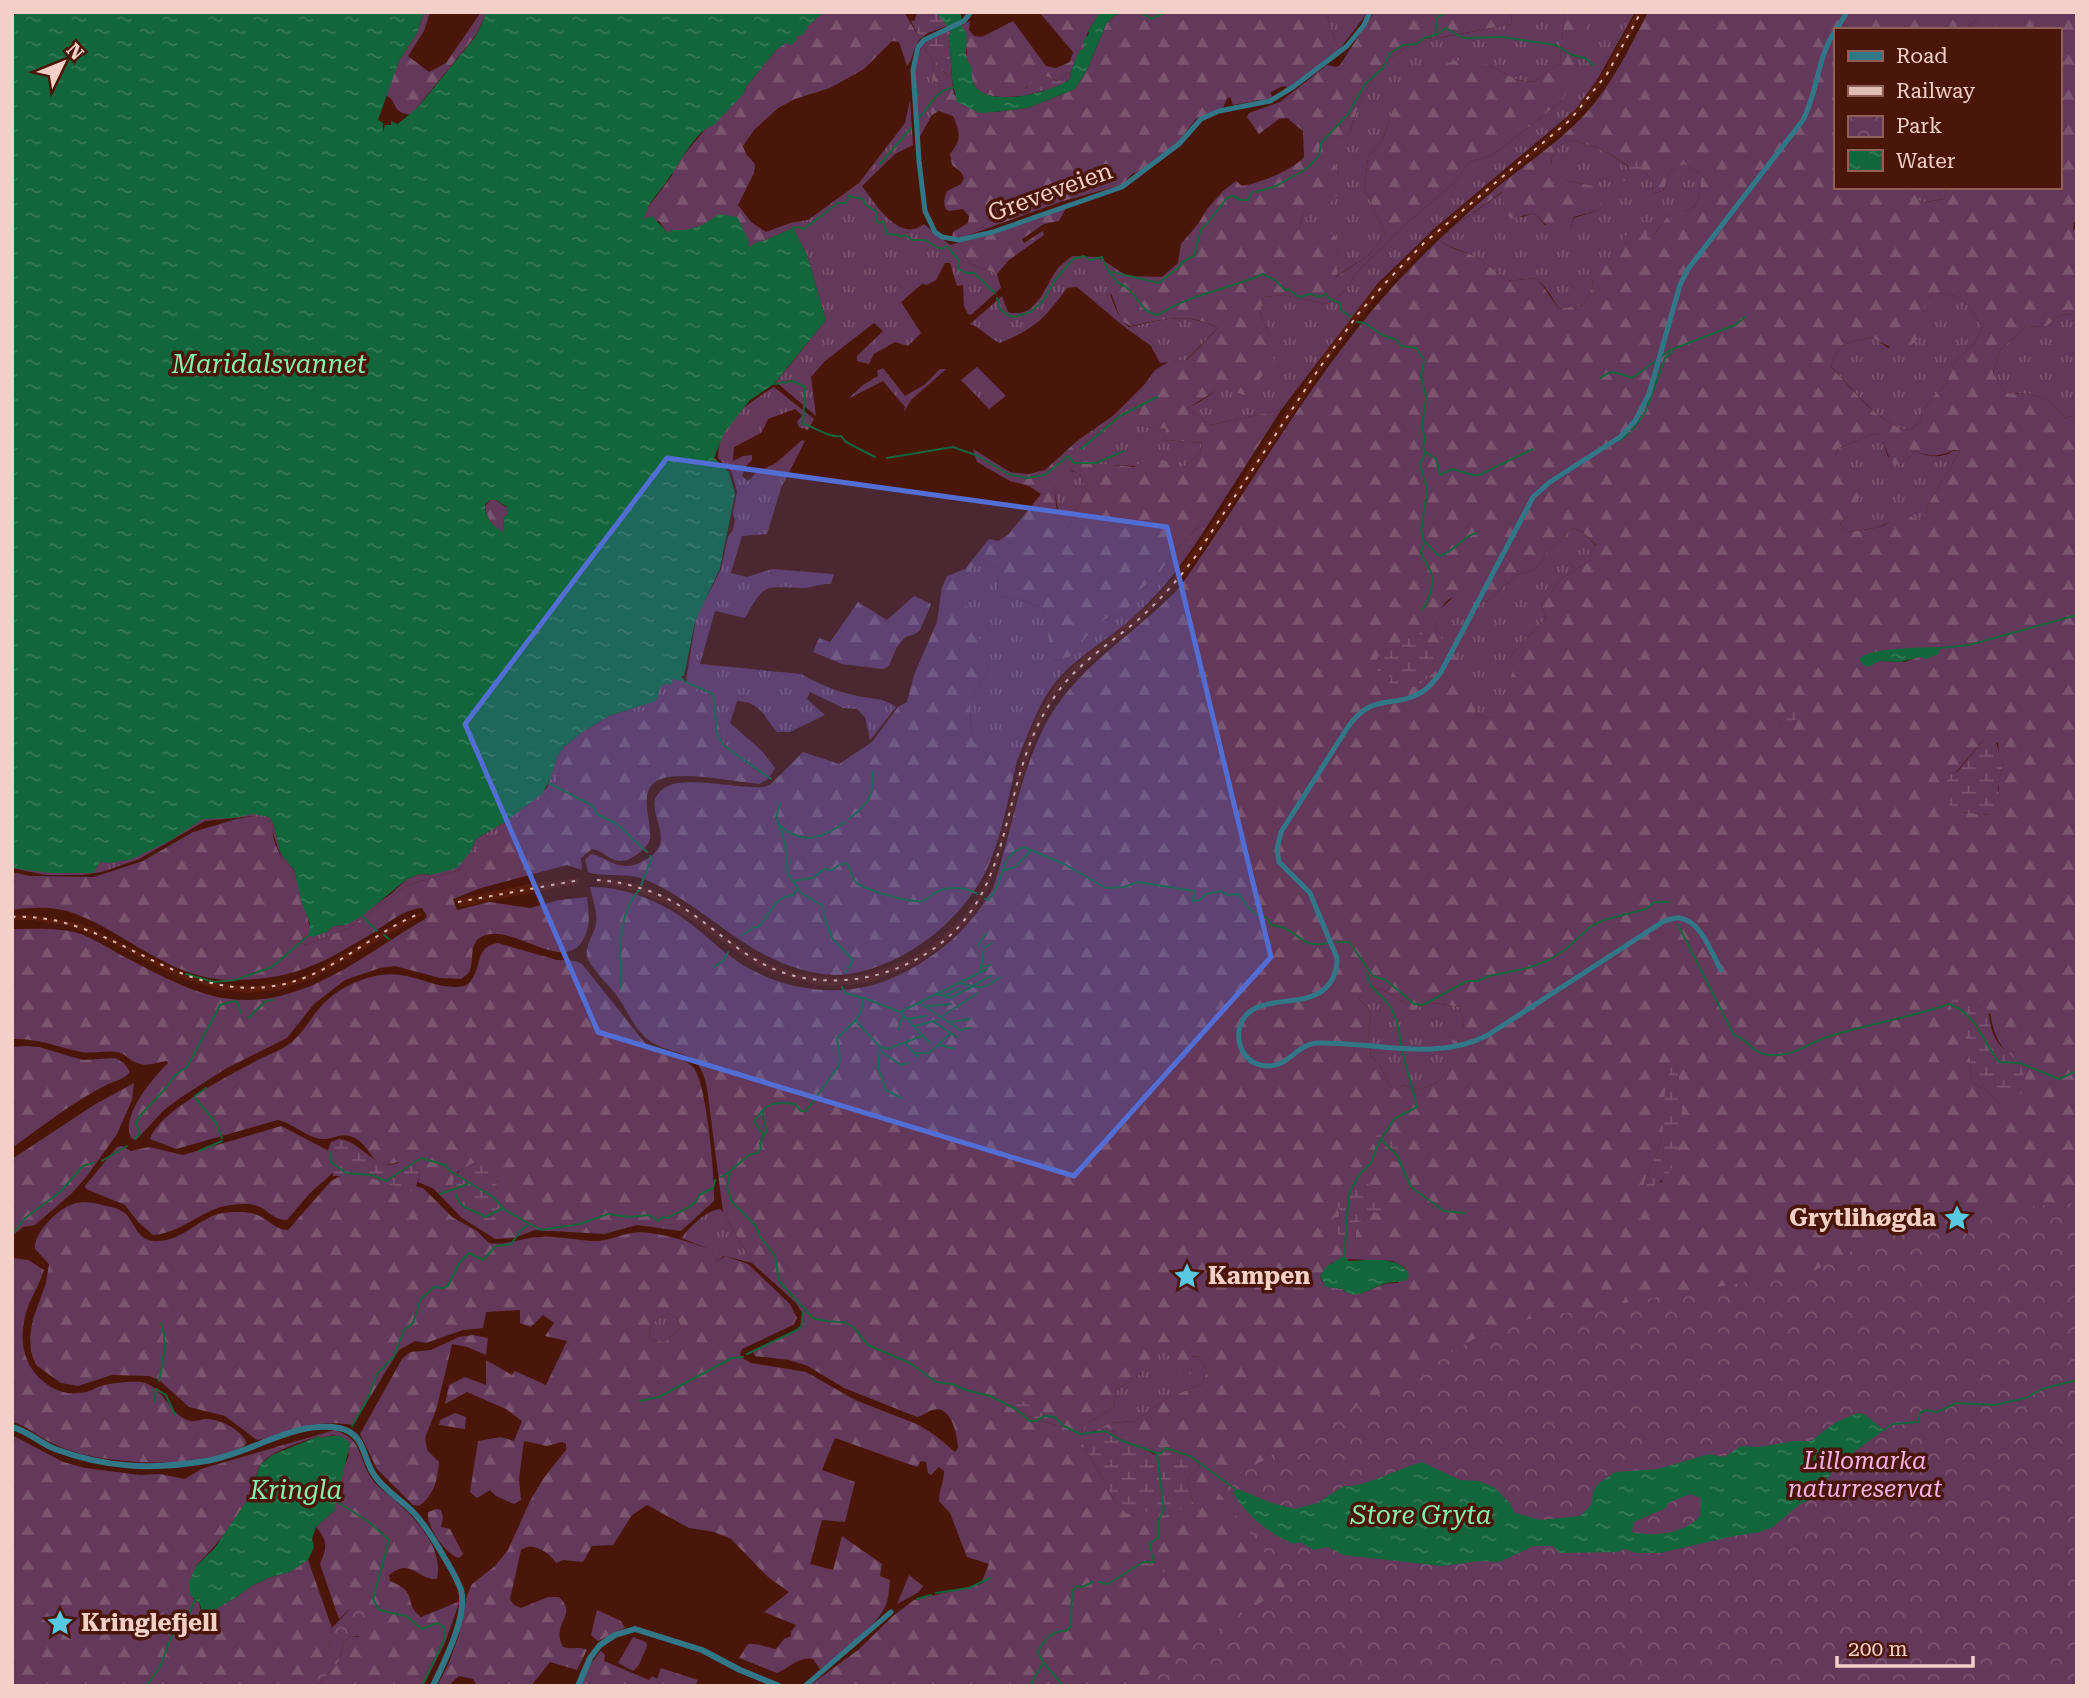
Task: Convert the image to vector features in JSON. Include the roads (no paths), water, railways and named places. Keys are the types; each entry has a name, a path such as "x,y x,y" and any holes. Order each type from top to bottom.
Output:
{"street":[{"name":"Greveveien","path":"971,12 960,23 929,36 918,47 914,63 920,185 925,211 935,232 942,237 959,240 993,232 1122,187 1179,144 1196,123 1205,117 1224,110 1270,101 1293,87 1347,46 1364,25 1370,12"},
{"path":"1837,28 1847,12"},
{"path":"1721,970 1697,928 1678,917 1664,921 1494,1031 1468,1044 1434,1049 1316,1043 1304,1046 1280,1064 1265,1066 1257,1065 1246,1057 1240,1043 1240,1027 1250,1012 1265,1004 1316,996 1329,985 1337,967 1337,958 1313,898 1279,862 1277,849 1281,832 1356,716 1378,703 1406,698 1423,691 1441,672 1533,497 1550,482 1620,437 1635,421 1653,383 1680,285 1699,253 1803,120 1813,99 1823,54 1834,34"},
{"path":"12,1427 60,1451 107,1464 133,1467 190,1464 223,1458 280,1436 307,1429 335,1427 351,1432 360,1440 376,1478 407,1506 431,1536 460,1588 460,1617 433,1686"},
{"path":"805,1686 891,1612"},
{"path":"578,1686 590,1658 600,1645 615,1635 635,1629 702,1650 779,1686"}],"water":[{"name":"Maridalsvannet","path":"12,12 424,12 417,33 399,61 378,120 383,123 383,132 385,125 391,125 391,121 398,124 418,107 476,36 487,12 824,12 808,26 803,35 797,36 791,45 786,43 776,50 744,93 714,125 694,140 649,205 643,219 652,216 668,233 672,230 697,227 719,214 737,217 749,247 793,228 807,255 826,320 774,384 750,400 724,433 714,458 729,472 735,494 720,568 695,622 684,676 681,676 686,682 673,679 671,685 661,686 656,701 609,716 581,733 564,747 557,757 542,794 505,822 476,839 471,851 457,868 407,879 362,916 346,925 333,926 327,932 312,937 294,870 281,854 269,817 253,814 203,819 171,840 132,859 100,862 93,873 51,873 12,868","holes":["496,500 507,507 503,532 492,524 486,513 485,504"]},
{"path":"936,12 960,12 962,20 959,23 966,34 966,55 972,68 972,79 978,89 988,95 1017,97 1048,90 1070,79 1079,51 1084,49 1083,41 1100,12 1124,12 1114,16 1106,24 1088,68 1075,89 1028,108 980,113 957,102 952,79 949,36 951,31"},
{"path":"1938,647 1939,654 1926,659 1920,657 1900,662 1879,661 1869,667 1863,665 1859,659 1884,650"},
{"path":"1344,1256 1349,1261 1374,1260 1399,1264 1409,1275 1407,1280 1387,1283 1358,1294 1326,1287 1320,1276 1327,1266"},
{"name":"Store Gryta","path":"1858,1413 1864,1414 1884,1430 1838,1464 1813,1499 1800,1504 1773,1527 1660,1553 1636,1553 1625,1549 1617,1552 1560,1553 1553,1546 1534,1546 1499,1562 1480,1561 1442,1566 1343,1555 1328,1547 1314,1550 1300,1542 1294,1544 1276,1535 1251,1516 1233,1492 1238,1489 1295,1509 1317,1503 1344,1486 1360,1484 1422,1462 1460,1480 1479,1481 1495,1488 1509,1502 1515,1513 1540,1520 1580,1516 1592,1504 1593,1492 1598,1484 1615,1472 1658,1469 1709,1454 1724,1457 1741,1446 1759,1447 1811,1441 1836,1422","holes":["1690,1494 1701,1498 1700,1516 1686,1527 1659,1534 1632,1532 1634,1522 1666,1508 1668,1503"]},
{"name":"Kringla","path":"319,1436 341,1436 350,1444 334,1511 316,1527 312,1539 314,1547 308,1560 290,1572 253,1585 206,1615 202,1614 200,1604 190,1595 189,1582 196,1566 214,1549 250,1496 260,1465 272,1455"}],"waterway":[{"path":"1141,12 1151,19 1166,12"},
{"path":"1435,34 1437,18 1446,12"},
{"path":"1256,192 1276,186 1306,169 1315,160 1319,155 1321,143 1348,114 1365,84 1384,67 1389,54 1403,45 1417,44 1446,28 1463,38 1502,37 1556,45 1572,55 1585,58 1593,65"},
{"path":"919,118 938,94 955,87"},
{"path":"880,164 911,128"},
{"path":"1112,272 1159,283 1182,262 1194,256 1201,229 1227,198 1233,196 1248,200 1252,192"},
{"path":"793,228 804,229 838,203 846,203 849,196 863,199 866,205 877,212 876,221 883,221 887,234 925,240 940,249 947,246 959,261 959,269 974,273 995,293"},
{"path":"997,298 1000,309 1007,315 1014,317 1031,312 1043,301 1055,280 1073,259 1084,256 1090,260 1102,257 1118,283 1125,286 1147,311 1158,315 1183,302 1263,274 1299,297 1310,294 1319,297 1326,294 1340,303 1341,310 1351,317"},
{"path":"1661,357 1668,351 1735,325 1745,317"},
{"path":"1357,322 1365,323 1382,335 1397,340 1401,346 1416,348 1424,360 1421,376 1426,397 1422,428 1425,438 1423,448 1426,452 1420,464 1427,490 1421,552 1431,572 1432,587 1422,610"},
{"path":"1632,430 1645,413 1665,358 1672,352"},
{"path":"1601,378 1612,373 1632,378 1657,360"},
{"path":"774,384 793,381 805,387 803,424 841,436 846,442 875,457"},
{"path":"1081,449 1120,416 1157,397"},
{"path":"1619,441 1629,433"},
{"path":"887,458 953,447 978,456 1008,474 1027,478 1045,475 1068,456 1074,463 1096,463 1124,451"},
{"path":"1427,453 1436,459 1440,475 1452,469 1479,475 1533,449"},
{"path":"1425,542 1439,556 1476,533"},
{"path":"1940,648 1969,645 2077,615"},
{"path":"686,682 713,694 717,734 723,745 771,779"},
{"path":"849,819 868,799 873,772"},
{"path":"549,783 593,806 597,814 617,824 647,852"},
{"path":"780,803 776,817 785,843 788,874 801,893 823,906 832,938 853,960 846,972"},
{"path":"778,824 795,835 812,838 828,833 845,822"},
{"path":"985,899 988,900 993,893 1010,856 1024,847 1064,864 1106,888 1124,887 1138,882 1194,891 1193,901 1200,900 1206,894 1222,891 1227,895 1239,894 1250,909 1267,918 1271,925 1288,930 1310,943 1328,943"},
{"path":"1002,871 1015,867 1030,851"},
{"path":"641,885 652,858 650,856"},
{"path":"792,881 813,878 824,869 832,870 847,863 856,882 898,898 922,901 938,891 950,888 977,894"},
{"path":"743,935 758,927 781,899 793,895 797,889"},
{"path":"620,988 623,924 626,911 639,890"},
{"path":"1336,942 1349,942 1373,976 1386,980 1414,1004 1423,1005 1467,981 1478,981 1549,960 1566,949 1591,926 1604,920 1646,909 1654,902 1669,902"},
{"path":"362,916 377,931"},
{"path":"1678,925 1734,1035 1759,1052 1771,1055 1787,1054 1827,1037 1949,1004 1966,1014 1999,1062 2020,1063 2059,1079 2077,1071"},
{"path":"186,974 214,982 235,980 272,967 310,934"},
{"path":"977,946 986,934"},
{"path":"384,935 389,939"},
{"path":"980,972 984,948 992,943"},
{"path":"714,967 724,960 728,952"},
{"path":"981,967 990,965"},
{"path":"900,1012 987,969"},
{"path":"1367,973 1372,987 1391,1009 1401,1045"},
{"path":"936,994 951,998 991,976"},
{"path":"960,983 981,987 1000,977"},
{"path":"763,1135 754,1121 763,1110 781,1103 795,1104 801,1111 806,1111 838,1067 840,1060 837,1038 855,1021 861,1011 863,998 845,993 842,987"},
{"path":"945,995 960,988"},
{"path":"941,1017 978,993"},
{"path":"864,998 900,1012 930,1043"},
{"path":"248,1018 266,1001 273,1000"},
{"path":"135,1139 140,1133 136,1123 139,1117 174,1076 187,1067 220,1005 237,1002 241,1013"},
{"path":"920,1003 960,1030 970,1028"},
{"path":"928,1006 951,1004"},
{"path":"898,1030 903,1015"},
{"path":"907,1019 926,1016"},
{"path":"950,1022 970,1019"},
{"path":"915,1026 938,1020"},
{"path":"856,1021 880,1047 878,1068 886,1090 901,1098"},
{"path":"934,1022 957,1037"},
{"path":"915,1053 929,1053 951,1033"},
{"path":"881,1047 887,1049 922,1036"},
{"path":"905,1043 918,1057"},
{"path":"940,1045 955,1049"},
{"path":"1344,1256 1349,1193 1359,1175 1371,1163 1378,1144 1394,1119 1417,1107 1402,1050"},
{"path":"882,1052 901,1065 908,1063"},
{"path":"206,1088 195,1096 216,1123 222,1138"},
{"path":"763,1112 767,1130 760,1143 761,1149 730,1171 727,1187 732,1202 756,1226 759,1235 775,1256 779,1281 813,1318 845,1322 854,1328 868,1345 910,1363 936,1382 990,1396 1016,1409 1030,1421 1045,1416 1055,1417 1064,1426 1080,1434 1105,1431 1120,1440 1157,1453 1166,1448 1190,1456 1235,1489"},
{"path":"1382,1140 1397,1156 1411,1187 1444,1211 1465,1213"},
{"path":"199,1151 222,1141"},
{"path":"102,1161 127,1146"},
{"path":"330,1152 331,1162 346,1173 372,1175 386,1181 421,1158 445,1165 450,1171 493,1197 505,1210 541,1230 580,1224 608,1214 629,1217 649,1215 658,1221 691,1206 699,1195 713,1188 715,1180"},
{"path":"12,1235 24,1219 60,1192 83,1166 93,1163"},
{"path":"721,1177 729,1172"},
{"path":"440,1194 468,1184"},
{"path":"456,1195 461,1204 485,1217 501,1209"},
{"path":"352,1426 366,1402 377,1374 394,1356 404,1330 413,1323 421,1299 434,1287 448,1286 459,1263 469,1253 483,1260 496,1246 511,1244 528,1225"},
{"path":"747,1354 797,1330 801,1327 803,1312"},
{"path":"159,1381 164,1344 161,1323"},
{"path":"640,1401 659,1397 732,1358 743,1357"},
{"path":"1884,1430 1893,1424 1918,1422 1920,1413 1926,1410 1938,1412 1956,1403 1994,1405 2026,1398 2042,1389 2077,1380"},
{"path":"154,1402 156,1389 166,1395 175,1415"},
{"path":"1150,1550 1150,1543 1158,1538 1158,1520 1164,1510 1157,1454"},
{"path":"336,1501 369,1522 389,1540 373,1599 379,1610 406,1616 422,1629 437,1623 444,1627 445,1638 422,1686"},
{"path":"1099,1582 1108,1584 1143,1562 1154,1562 1152,1554"},
{"path":"936,1593 969,1588 990,1578"},
{"path":"1063,1686 1038,1652 1049,1637 1056,1632 1066,1631 1071,1626 1072,1591 1077,1586 1082,1587 1093,1582"},
{"path":"917,1599 931,1595"},
{"path":"146,1686 160,1667 171,1637 186,1621 195,1600"},
{"path":"1030,1686 1043,1663"}],"railway":[{"path":"597,880 638,888 668,899 767,966 804,978 844,980 882,973 907,964 944,940 971,912 989,879 1034,734 1062,687 1082,666 1146,613 1189,566 1358,314 1424,243 1570,120 1607,74 1641,12"},
{"path":"458,902 580,880"},
{"path":"12,917 48,919 82,928 176,971 208,982 243,988 280,985 300,980 421,913"}],"place":[{"name":"Grytlihøgda","path":"1957,1218"},
{"name":"Kampen","path":"1187,1276"},
{"name":"Kringlefjell","path":"60,1623"}],"park label":[{"name":"Lillomarka naturreservat","path":"1865,1475"}]}
